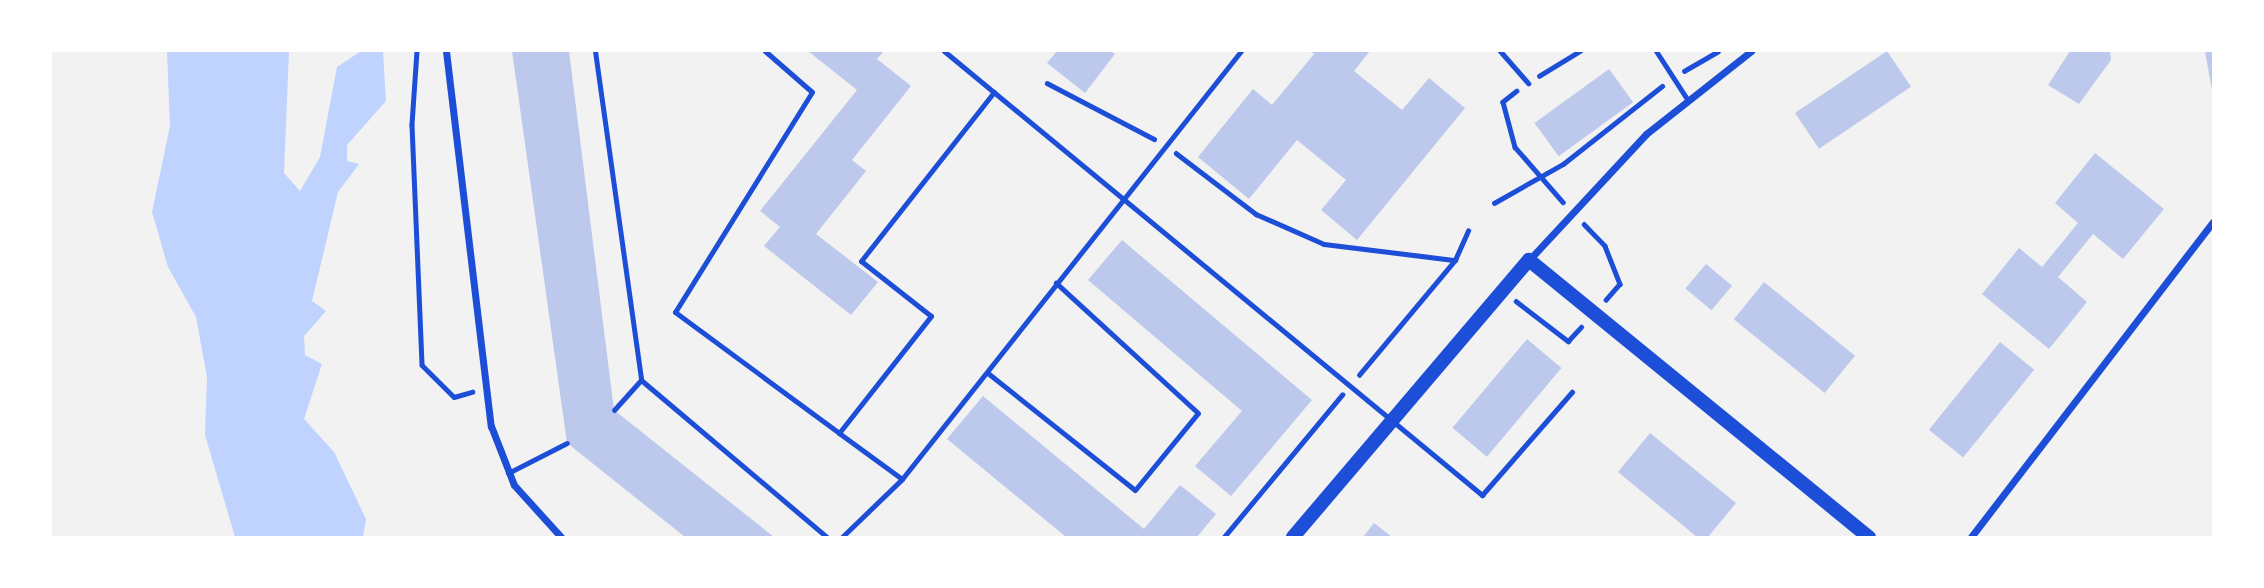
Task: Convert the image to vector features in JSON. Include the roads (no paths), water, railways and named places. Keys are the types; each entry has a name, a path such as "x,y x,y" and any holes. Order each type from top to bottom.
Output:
{"main road":[{"path":"1293,537 1529,260 1869,537"}],"street":[{"path":"446,51 486,388 508,474 561,537"},
{"path":"1529,260 1607,171 1687,99 1751,51"},
{"path":"1971,537 2213,222"}],"lane":[{"path":"595,51 641,380 827,537"},
{"path":"765,51 812,92 675,312 902,480"},
{"path":"944,51 1126,198 1482,495 1572,392"},
{"path":"842,537 902,480 989,374 1056,283 1241,51"},
{"path":"1500,51 1528,83"},
{"path":"1656,51 1671,79 1687,99"},
{"path":"839,433 931,316 861,261 994,92"},
{"path":"989,374 1135,490 1198,413 1056,283"},
{"path":"614,410 641,380"},
{"path":"508,474 567,443"}],"water":[{"path":"167,51 289,51 284,173 300,191 320,157 337,67 361,51 383,51 386,101 347,145 347,161 359,164 338,192 312,301 326,311 304,336 305,355 322,364 304,419 334,452 366,519 363,537 235,537 205,435 207,377 196,317 168,267 152,212 170,126"}]}
